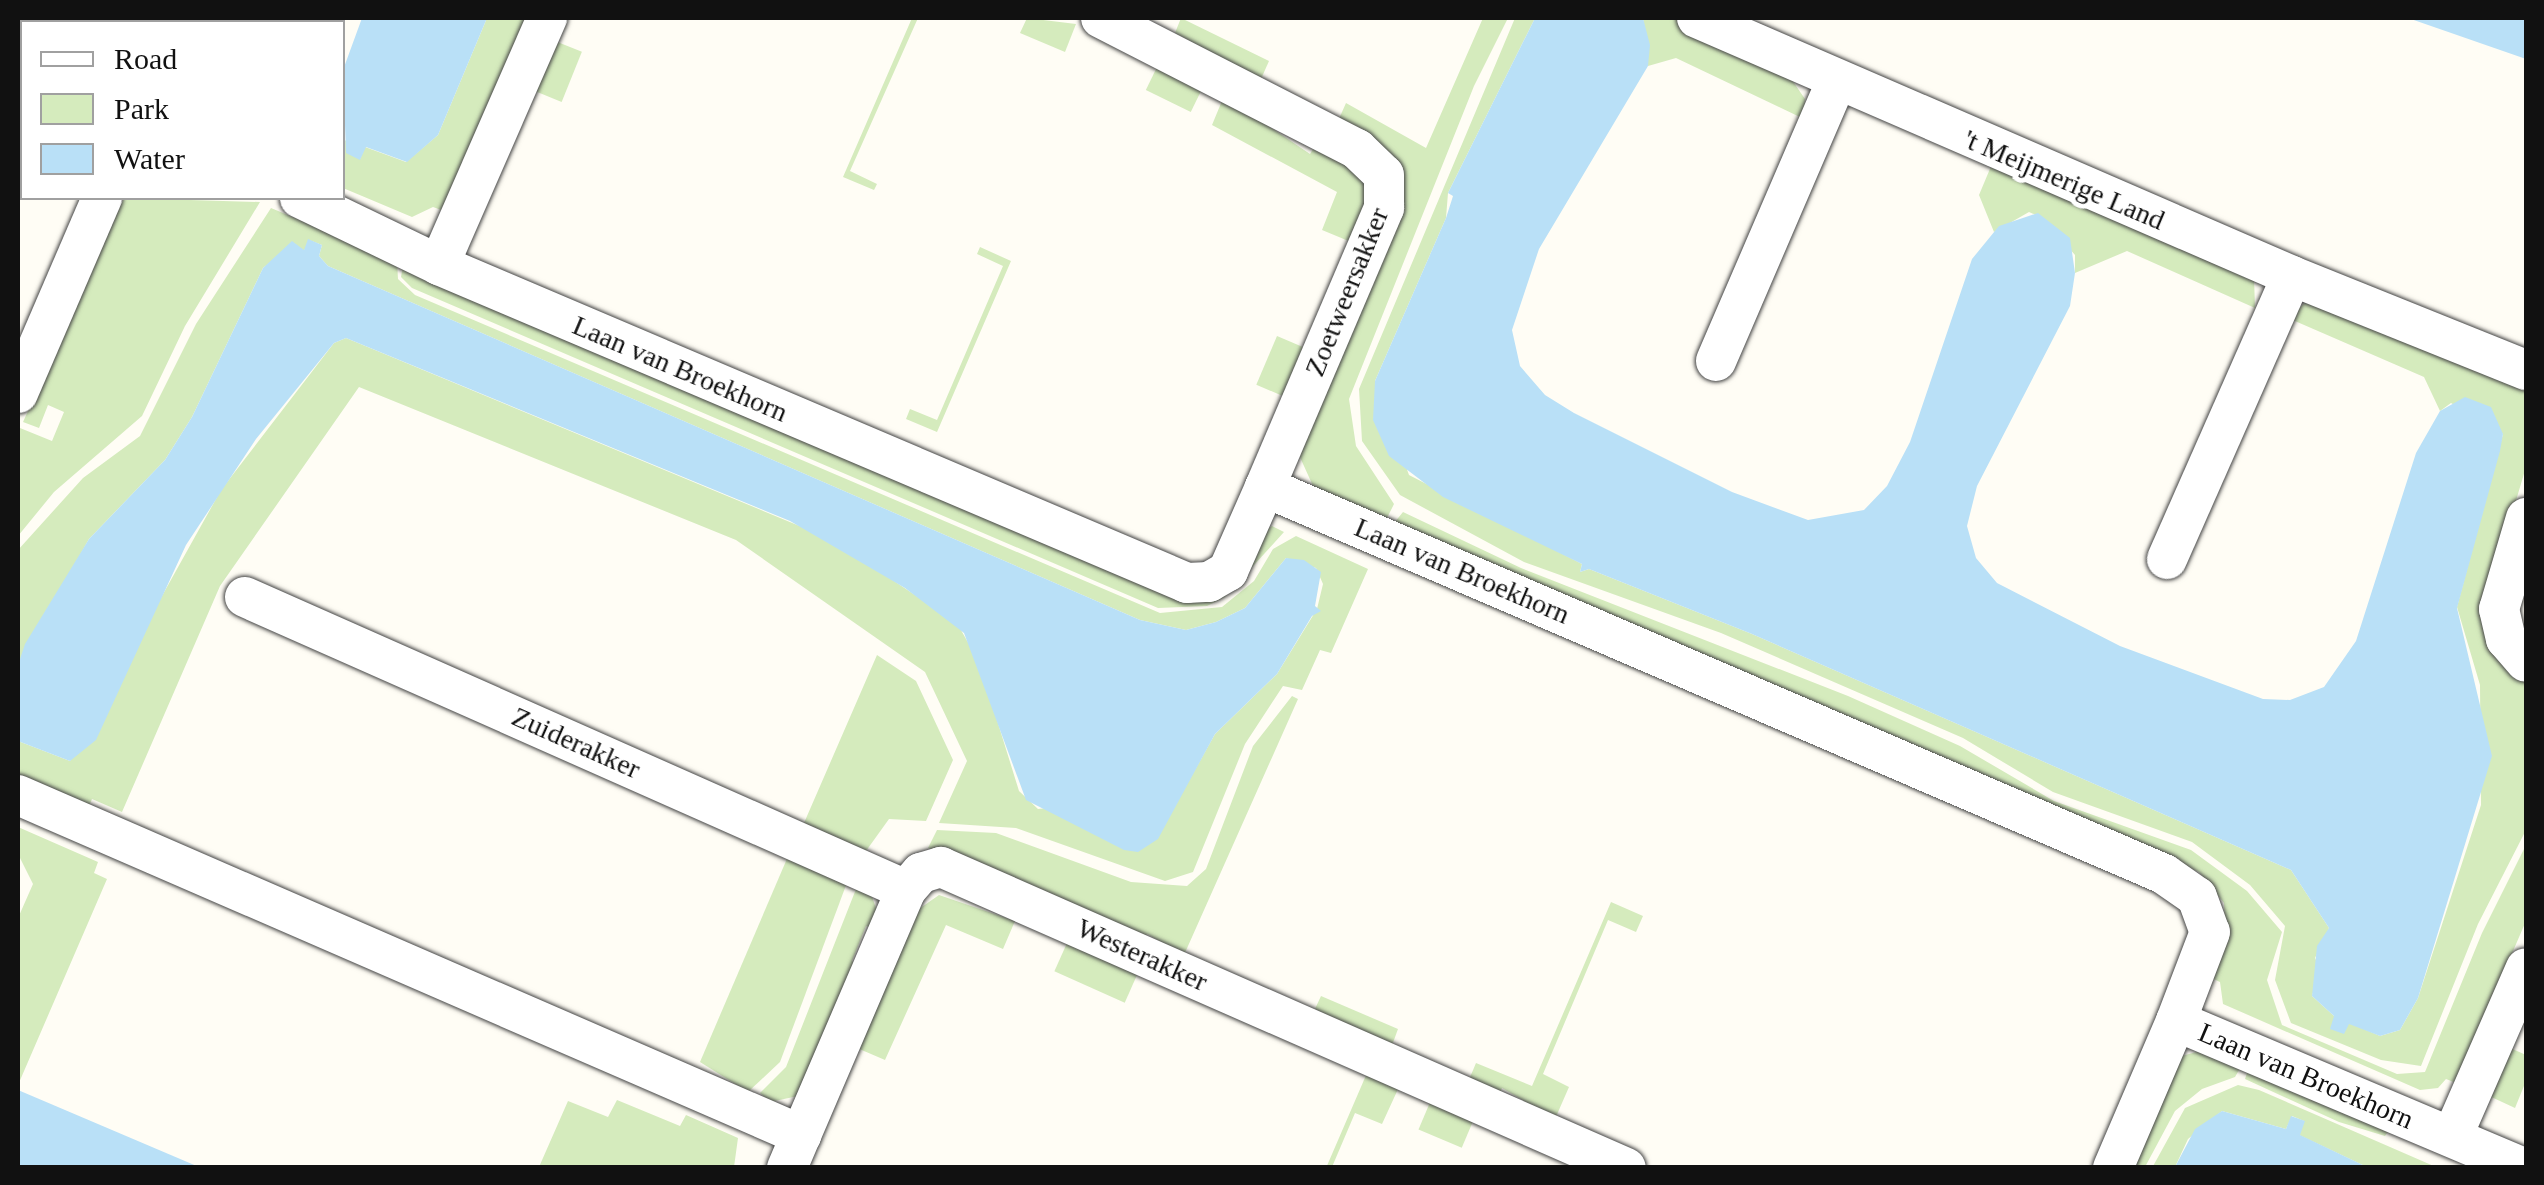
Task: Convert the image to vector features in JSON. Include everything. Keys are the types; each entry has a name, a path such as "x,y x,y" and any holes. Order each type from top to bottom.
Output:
{"street":[{"path":"440,265 548,18"},
{"name":"Zoetweersakker","path":"1101,18 1357,149 1384,175 1384,208 1265,487"},
{"name":"'t Meijmerige Land","path":"1696,18 1836,83 2292,276 2526,370"},
{"path":"1716,361 1836,83"},
{"path":"18,392 101,200"},
{"name":"Laan van Broekhorn","path":"304,200 440,265 1186,583 1209,582 1228,570 1265,487 2183,884 2198,898 2210,932 2176,1022 2524,1168"},
{"path":"2166,559 2292,276"},
{"path":"2526,518 2499,609 2506,639 2526,662"},
{"name":"Zuiderakker","path":"245,596 906,890"},
{"path":"18,795 794,1152 906,890"},
{"name":"Westerakker","path":"906,890 921,873 941,867 1626,1168"},
{"path":"2452,1136 2526,968"},
{"path":"2113,1168 2176,1022"}],"green space":[{"path":"487,18 529,18 444,211 433,207 412,217 345,189 345,140 360,159 365,147 406,162 438,135"},
{"path":"912,18 918,18 850,171 877,184 874,190 843,177"},
{"path":"1027,18 1076,24 1065,52 1020,33"},
{"path":"1181,18 1269,61 1261,79 1175,33"},
{"path":"1483,18 1508,18 1474,86 1349,399 1356,446 1394,504 1386,520 1313,486 1299,455 1404,195 1390,153 1338,121 1346,103 1426,148"},
{"path":"1515,18 1535,18 1448,193 1446,218 1375,381 1409,475 1582,564 1580,572 1589,569 1752,634 2291,870 2329,928 2315,958 2320,968 2312,996 2334,1016 2380,1036 2400,1030 2418,998 2481,805 2480,685 2457,607 2503,434 2451,403 2440,411 2424,377 2288,318 2306,302 2526,389 2526,467 2484,608 2526,675 2526,830 2478,924 2421,1066 2381,1060 2291,1023 2275,980 2285,926 2250,885 2192,842 2053,792 1963,738 1721,633 1524,562 1400,495 1362,441 1359,389"},
{"path":"1643,18 1681,18 1792,80 1805,99 1804,119 1676,58 1648,66"},
{"path":"555,41 582,52 562,102 535,91"},
{"path":"1159,63 1204,85 1191,112 1146,90"},
{"path":"1224,96 1310,154 1315,146 1348,163 1365,182 1367,198 1351,242 1322,230 1337,192 1212,125"},
{"path":"1992,164 2254,277 2255,308 2127,251 2075,273 2075,255 2043,218 2029,212 1994,232 1979,195"},
{"path":"123,200 260,202 185,326 142,416 54,492 18,536 18,433 20,428 52,441 64,412 48,405 39,428 23,422"},
{"path":"271,208 397,261 398,279 415,295 1160,613 1222,607 1254,581 1273,549 1296,536 1368,569 1331,653 1320,650 1302,690 1283,686 1245,744 1193,872 1165,881 1016,828 939,823 967,761 925,672 736,540 359,387 220,586 122,812 92,799 88,808 18,778 18,741 70,761 221,490 334,343 346,338 831,539 957,623 979,662 1019,791 1038,809 1182,793 1215,734 1277,674 1317,609 1323,584 1316,568 1286,558 1245,608 1216,622 1186,630 1140,620 328,266 319,256 322,245 309,240 304,251 289,247 263,268 192,417 165,460 89,539 18,665 18,550 83,478 140,436 196,324"},
{"path":"980,247 1011,261 937,432 906,419 910,409 937,420 1003,266 977,254"},
{"path":"403,265 1169,596 1272,526 1284,532 1225,597 1207,606 1158,608 412,288 401,277"},
{"path":"1277,336 1305,348 1284,397 1256,385"},
{"path":"1403,512 1521,568 1848,696 1960,746 2054,801 2191,850 2247,891 2282,932 2267,980 2282,1025 2397,1074 2425,1072 2482,933 2526,845 2526,921 2456,1083 2446,1079 2438,1088 2420,1090 2223,1004 2220,982 2207,976 2225,930 2224,903 2199,872 1394,523"},
{"path":"877,655 916,681 953,760 926,821 889,819 866,851 804,823"},
{"path":"1292,696 1298,699 1184,955 1147,934 1143,941 928,848 937,830 996,833 1131,882 1187,886 1206,869 1253,746"},
{"path":"18,827 98,862 94,873 107,879 18,1085 18,918 33,884 18,854"},
{"path":"789,854 848,880 780,1062 748,1092 700,1062"},
{"path":"858,884 871,894 877,911 874,929 866,926 852,961 859,965 798,1096 770,1102 760,1093 786,1067"},
{"path":"939,895 1015,921 1003,949 946,925 885,1060 857,1048 919,909"},
{"path":"1611,902 1643,916 1636,932 1608,920 1543,1074 1569,1087 1555,1119 1502,1088 1499,1095 1468,1082 1476,1063 1532,1086"},
{"path":"1067,943 1137,974 1125,1003 1054,971"},
{"path":"1321,996 1398,1029 1391,1048 1315,1009"},
{"path":"2508,1047 2526,1055 2526,1081 2515,1108 2487,1095"},
{"path":"2200,1051 2242,1065 2235,1077 2202,1089 2175,1111 2145,1167 2125,1168 2178,1057"},
{"path":"2249,1067 2390,1129 2385,1136 2339,1122 2245,1079"},
{"path":"1367,1073 1399,1087 1382,1124 1355,1113 1332,1167 1326,1168"},
{"path":"2238,1085 2259,1090 2436,1167 2367,1167 2299,1135 2304,1121 2292,1116 2286,1129 2222,1111 2188,1139 2175,1167 2152,1168 2185,1108"},
{"path":"617,1100 680,1126 686,1115 738,1138 734,1167 539,1167 568,1101 608,1117"},
{"path":"1431,1100 1474,1118 1462,1148 1418,1129"}],"water":[{"path":"362,18 487,18 438,135 407,162 366,147 360,160 346,153 345,65"},
{"path":"1535,18 1643,18 1650,45 1648,66 1539,249 1512,330 1520,366 1545,395 1574,413 1732,492 1808,520 1864,510 1887,486 1910,442 1972,259 1999,226 2038,213 2070,238 2075,273 2070,306 1977,486 1967,526 1976,558 1997,583 2120,646 2263,699 2290,700 2324,687 2356,641 2416,453 2440,411 2465,397 2491,407 2503,434 2457,608 2492,756 2418,998 2400,1030 2380,1036 2349,1024 2344,1034 2330,1029 2334,1016 2312,996 2317,946 2329,928 2291,870 1752,634 1589,569 1580,572 1582,564 1443,497 1389,456 1373,420 1375,381 1446,218 1453,196 1448,193"},
{"path":"2408,18 2526,18 2526,59"},
{"path":"308,239 322,245 319,256 328,266 1140,620 1186,630 1216,622 1245,608 1286,558 1304,560 1321,572 1315,606 1321,611 1312,616 1277,674 1215,734 1158,839 1138,852 1124,850 1026,800 964,633 905,588 790,521 346,338 334,343 256,439 186,545 96,740 70,761 18,741 18,665 25,644 89,539 165,460 192,417 263,268 292,241 304,250"},
{"path":"18,1090 199,1167 18,1165"},
{"path":"2222,1111 2286,1129 2291,1116 2305,1121 2300,1135 2367,1167 2175,1167 2195,1129"}]}
